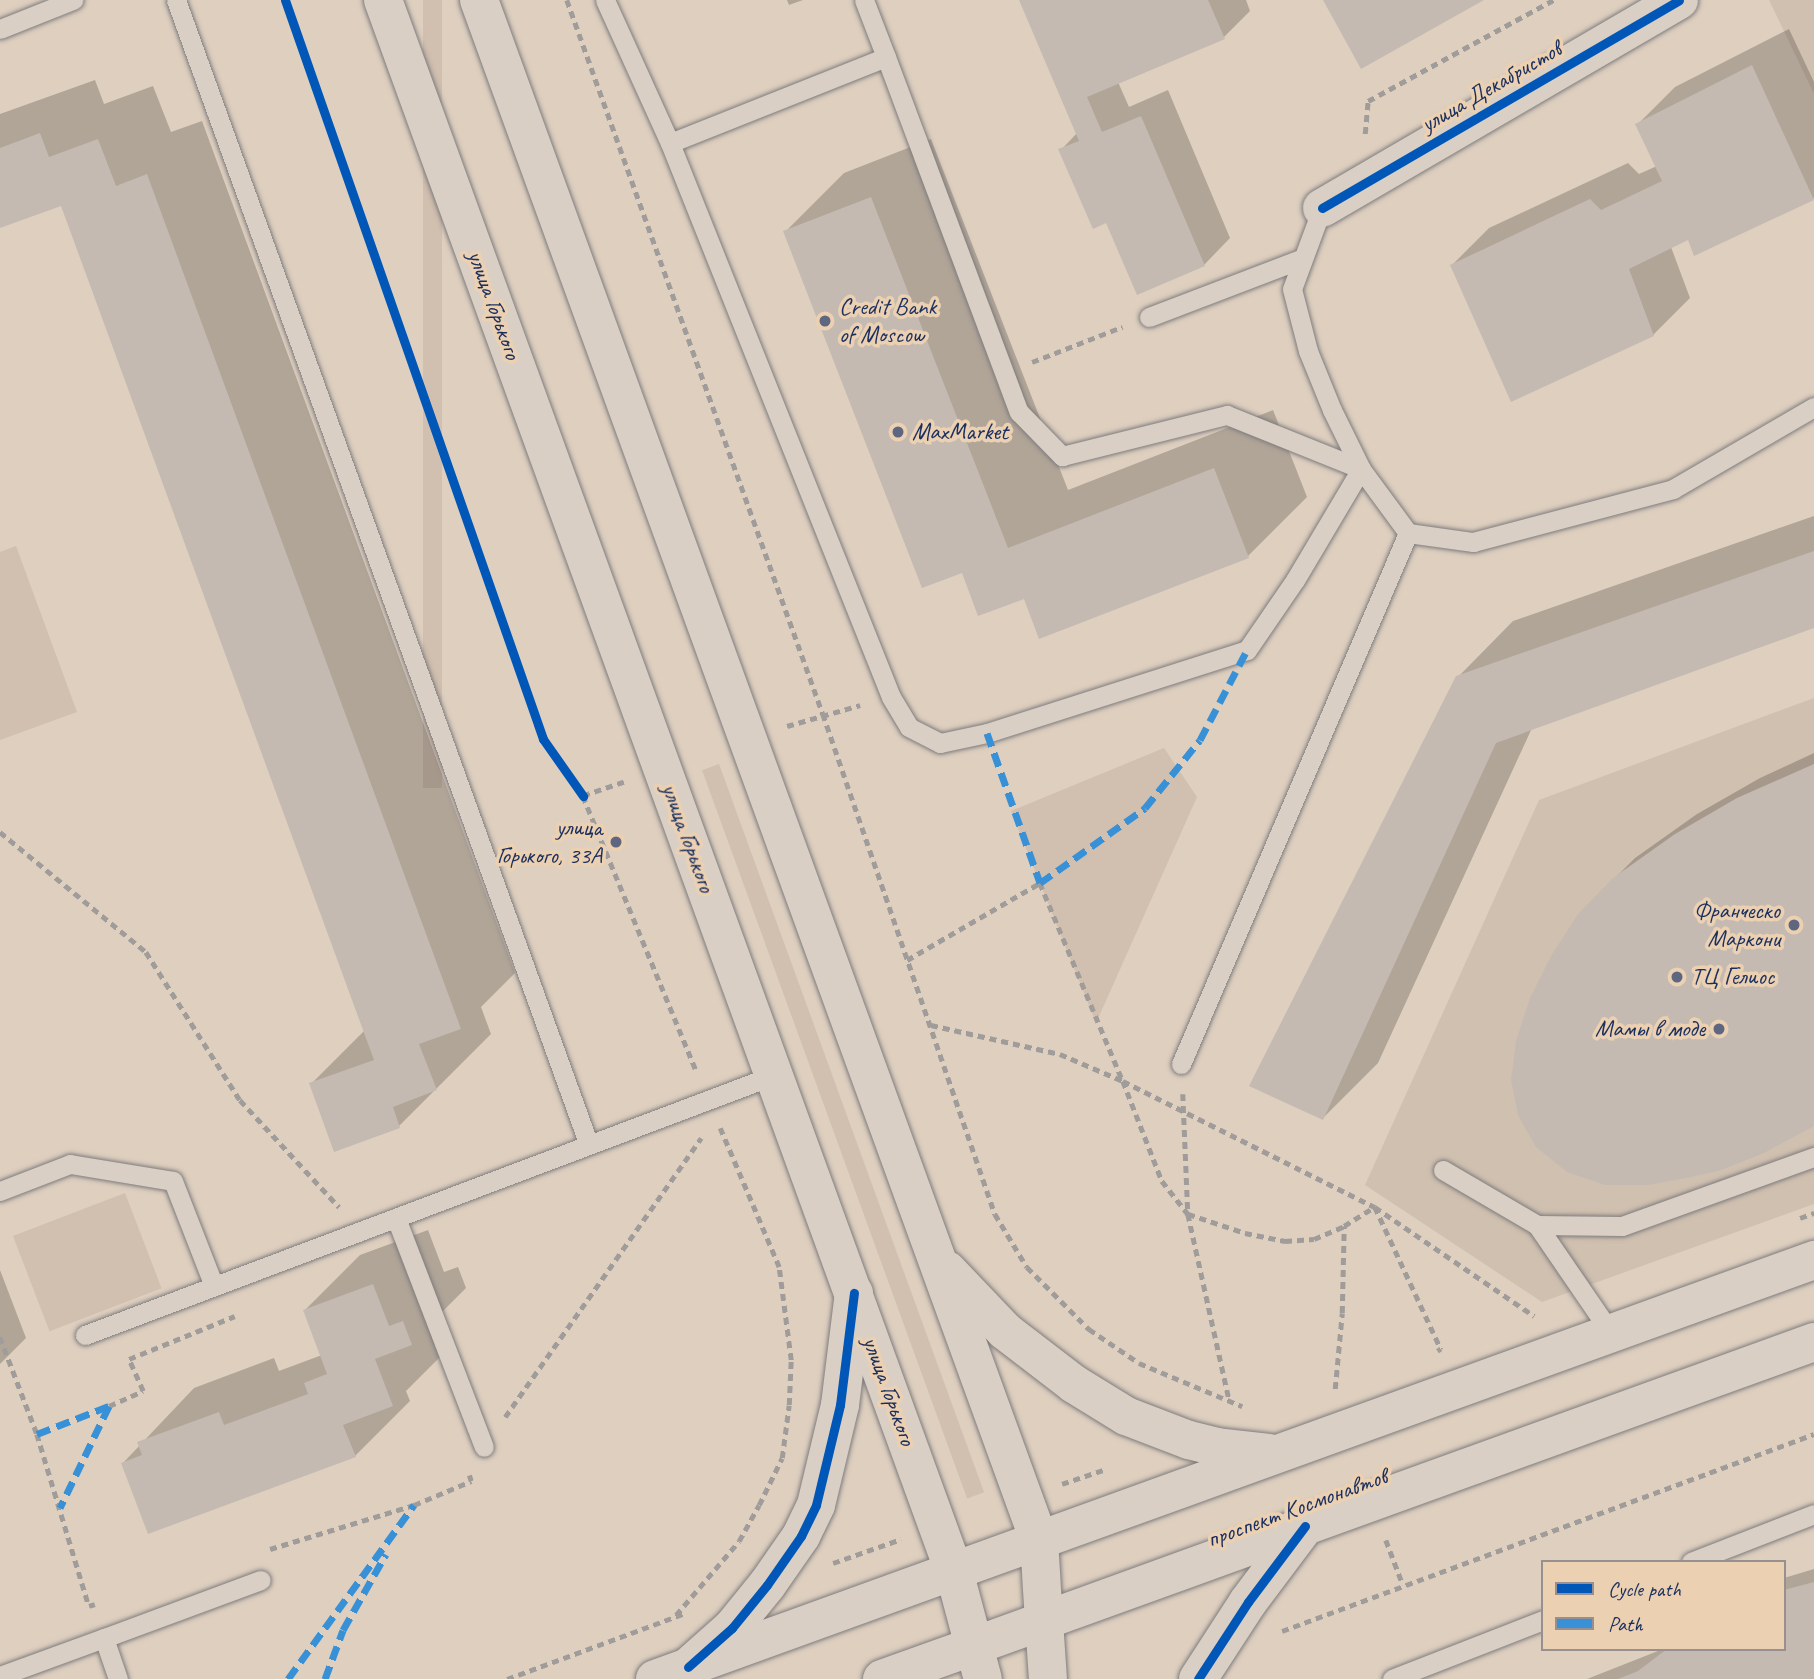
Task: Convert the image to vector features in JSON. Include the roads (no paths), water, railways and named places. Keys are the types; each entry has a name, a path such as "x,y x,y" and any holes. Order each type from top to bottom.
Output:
{"main road":[{"name":"улица Горького","path":"383,0 854,1293 954,1572 979,1662"},
{"path":"479,0 1039,1540 1048,1679"},
{"name":"улица Декабристов","path":"1322,208 1641,10 1679,0"},
{"path":"937,1260 1005,1331 1074,1384 1126,1416 1208,1444 1278,1454"},
{"path":"671,1673 1814,1260"},
{"path":"671,1673 732,1628 767,1585 801,1536 816,1505 840,1405 854,1293"},
{"name":"проспект Космонавтов","path":"883,1679 979,1662 1044,1620 1814,1342"},
{"path":"1198,1679 1248,1602 1305,1526"}],"lane":[{"path":"0,29 73,0"},
{"path":"176,0 589,1145"},
{"path":"605,0 670,143 891,697 909,727 940,743 987,733 1247,650 1295,580 1361,468"},
{"path":"864,0 1019,412 1062,456 1227,415 1361,468"},
{"path":"670,143 886,57"},
{"path":"1322,208 1292,289 1308,351 1332,410 1361,468 1408,533 1473,542 1673,489 1814,407"},
{"path":"1149,317 1301,259"},
{"path":"1181,1064 1408,533"},
{"path":"85,1335 589,1145 712,1108 774,1075"},
{"path":"1537,1225 1622,1226 1814,1157"},
{"path":"0,1191 70,1164 173,1181 214,1286"},
{"path":"1443,1170 1537,1225 1611,1333"},
{"path":"396,1218 484,1447"},
{"path":"1696,1560 1814,1514"},
{"path":"0,1676 261,1580"},
{"path":"1392,1679 1541,1621"},
{"path":"104,1638 118,1679"}],"place":[{"name":"Credit Bank of Moscow","path":"825,321"},
{"name":"MaxMarket","path":"898,432"},
{"name":"улица Горького, 33А","path":"616,842"},
{"name":"Франческо Маркони","path":"1794,925"},
{"name":"ТЦ Гелиос","path":"1677,977"},
{"name":"Мамы в моде","path":"1719,1029"}]}
